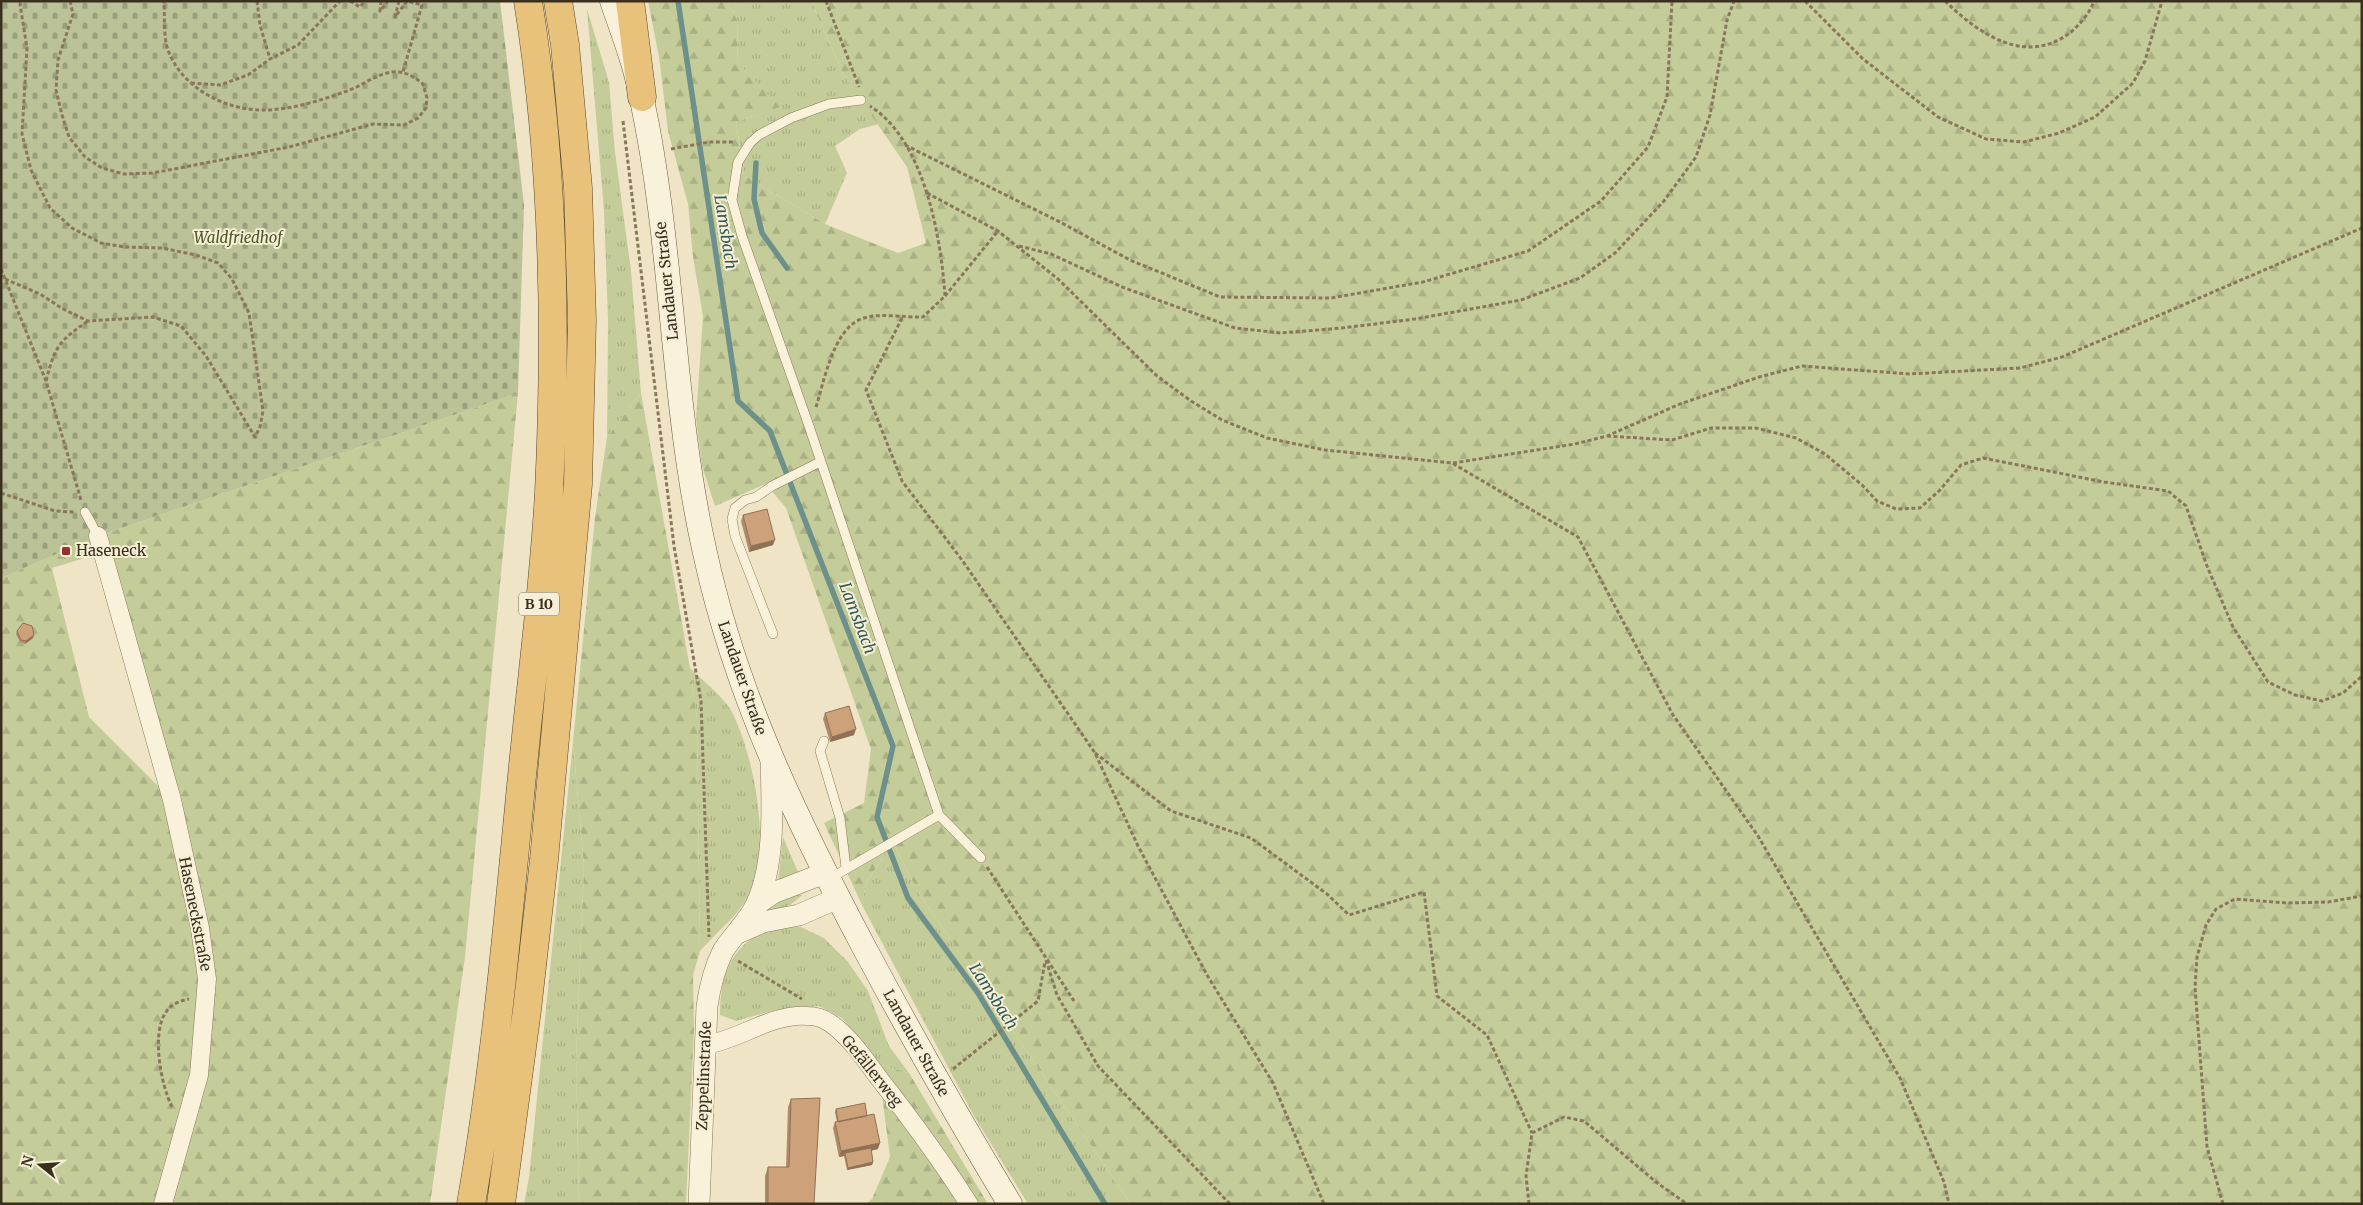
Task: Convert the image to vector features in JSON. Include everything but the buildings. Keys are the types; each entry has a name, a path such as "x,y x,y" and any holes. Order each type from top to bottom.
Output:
{"highway":[{"name":"B 10","path":"471,1204 481,1151 499,1003 549,494 553,324 549,188 543,112 528,1"},
{"name":"B 10","path":"501,1204 542,879 578,484 582,320 578,188 566,54 558,1"},
{"path":"630,1 642,97"}],"main road":[{"name":"Landauer Straße","path":"612,1 628,46 642,97 659,206 678,391 691,481 704,550 720,615 736,667 752,714 771,758 937,1083 1010,1204"}],"street":[{"name":"Haseneckstraße","path":"98,536 172,800 200,928 207,979 199,1076 163,1204"},
{"path":"756,904 768,865 772,815 771,758"},
{"path":"756,904 773,893 834,880"},
{"path":"738,933 763,922 799,915 834,880"},
{"name":"Zeppelinstraße","path":"699,1204 707,1006 712,978 723,952 738,933 756,904"},
{"path":"706,1045 729,1040 764,1024 786,1018 806,1016 819,1018"},
{"name":"Gefällerweg","path":"819,1018 830,1023 846,1038 869,1065 946,1167 969,1204"}],"lane":[{"path":"861,100 829,104 791,118 759,135 750,142 738,162 732,200 742,236 809,426 939,815 981,858"},
{"path":"773,634 735,536 732,519 735,508 745,500 756,497 772,486 820,462"},
{"path":"85,512 98,536"},
{"path":"824,741 820,751 840,818 834,880"},
{"path":"834,880 939,815"}],"path":[{"path":"5,279 40,294 63,309 88,321 153,317 181,326 206,356 255,437 260,427 263,411 249,313 232,279 218,263 196,255 162,248 125,247 101,242 72,228 50,208 31,170 22,134 27,48 20,4 22,1"},
{"path":"70,1 73,14 58,60 56,90 69,137 84,157 102,168 124,174 153,173 289,147 373,124 404,125 418,118 426,108 427,98 423,84 402,72 390,72 350,91 291,107 257,110 218,100 190,83 178,72 167,48 164,1"},
{"path":"257,1 260,25 270,59"},
{"path":"190,83 220,85 248,75 270,59 298,45 340,1"},
{"path":"350,1 360,7 365,1"},
{"path":"381,1 380,11 388,1"},
{"path":"399,1 395,17 407,1 422,5 402,72"},
{"path":"826,1 850,58"},
{"path":"945,296 943,273 927,193 917,162 904,145 1060,222 1130,260 1220,297 1330,298 1424,282 1528,251 1601,201 1648,147 1666,97 1672,1"},
{"path":"1016,245 1051,254 1122,287 1235,328 1282,333 1342,328 1415,319 1521,300 1580,278 1615,253 1664,201 1696,156 1710,115 1727,20 1734,1"},
{"path":"1805,1 1863,59 1938,117 1986,139 2024,142 2058,133 2095,117 2133,83 2145,61 2162,1"},
{"path":"1945,1 1968,24 1975,28 1997,40 2029,48 2062,39 2078,26 2094,1"},
{"path":"623,119 674,546 702,701 709,939 723,952 808,1003 819,1018"},
{"path":"679,148 709,142 750,142"},
{"path":"927,193 998,231 1058,279 1157,376 1191,401 1222,420 1267,438 1325,450 1452,463 1575,444 1607,436 1680,404 1759,377 1802,366 1909,374 2020,368 2062,357 2362,228"},
{"path":"809,426 836,346 843,332 860,319 881,316 923,317 945,296 998,231"},
{"path":"1,269 46,381 85,512 55,511 1,493"},
{"path":"902,318 866,390 902,482 962,560 1095,752 1138,846 1207,975 1273,1083 1324,1204"},
{"path":"46,381 52,355 64,338 88,321"},
{"path":"1607,436 1672,440 1711,428 1747,428 1796,438 1825,454 1862,485 1877,501 1896,510 1920,508 1940,490 1961,465 1983,458 2104,482 2168,491 2186,506 2207,566 2233,627 2268,682 2295,695 2322,701 2343,692 2362,676"},
{"path":"1452,463 1578,537 1673,714 1758,836 1900,1078 1944,1182 1949,1204"},
{"path":"1095,752 1171,811 1252,838 1327,894 1349,915 1424,892 1437,996 1487,1035 1532,1133 1526,1176 1529,1204"},
{"path":"981,858 1074,1001"},
{"path":"2222,1204 2207,1148 2195,986 2197,957 2206,924 2216,909 2235,899 2287,903 2328,902 2362,896"},
{"path":"965,1059 1038,1001 1046,960"},
{"path":"1046,960 1057,995 1098,1066 1230,1204"},
{"path":"184,1129 165,1093 160,1066 159,1025 166,1011 177,1002 192,998 206,1000"},
{"path":"1532,1133 1564,1116 1584,1121 1656,1182 1687,1204"}],"green space":[{"name":"Waldfriedhof","path":"1,1 500,1 524,205 518,393 98,536 1,578"},
{"path":"648,1 727,1 737,20 738,63 780,107 736,122 744,175 825,224 898,253 926,243 907,167 843,74 811,1 2362,1 2362,1204 1131,1204 918,892 893,842 866,883 862,905 824,823 864,803 871,749 786,508 766,484 715,506 702,466 696,419 703,316 693,257 688,204 668,131 659,57"},
{"path":"727,1 811,1 843,74 879,124 860,129 835,146 847,173 825,224 744,175 736,122 779,107 738,63 737,20"},
{"path":"587,9 609,82 615,152 631,271 641,393 607,437 608,319 604,211"},
{"path":"518,393 465,957 430,1204 1,1204 1,578 98,536","holes":["101,553 171,799 89,717 52,568"]},
{"path":"641,393 690,668 697,719 700,951 693,975 694,1030 686,1204 579,1204 576,1059 584,866 573,742 595,517 607,437"},
{"path":"690,668 719,695 732,712 747,752 753,776 760,827 760,852 750,893 734,916 700,951 697,719"},
{"path":"573,742 584,866 576,1059 579,1204 524,1204 529,1177"},
{"path":"783,837 798,872 778,881"},
{"path":"893,842 918,892 1131,1204 1028,1204 974,1116 862,905 866,883"},
{"path":"791,895 802,895 793,903 778,910 761,911"},
{"path":"778,926 801,927 824,938 848,962 868,991 889,1046 909,1073 878,1064 842,1018 819,1006 776,1010 736,1021 720,1015 723,984 732,959 750,939"},
{"path":"878,1064 909,1073 988,1204 866,1204 872,1199 890,1157"}],"waterway":[{"name":"Lamsbach","path":"678,1 738,401 770,431 893,746 877,817 908,898 978,993 1105,1204"},
{"path":"756,163 754,199 762,233 787,268"}],"place":[{"name":"Haseneck","path":"66,551"}]}
